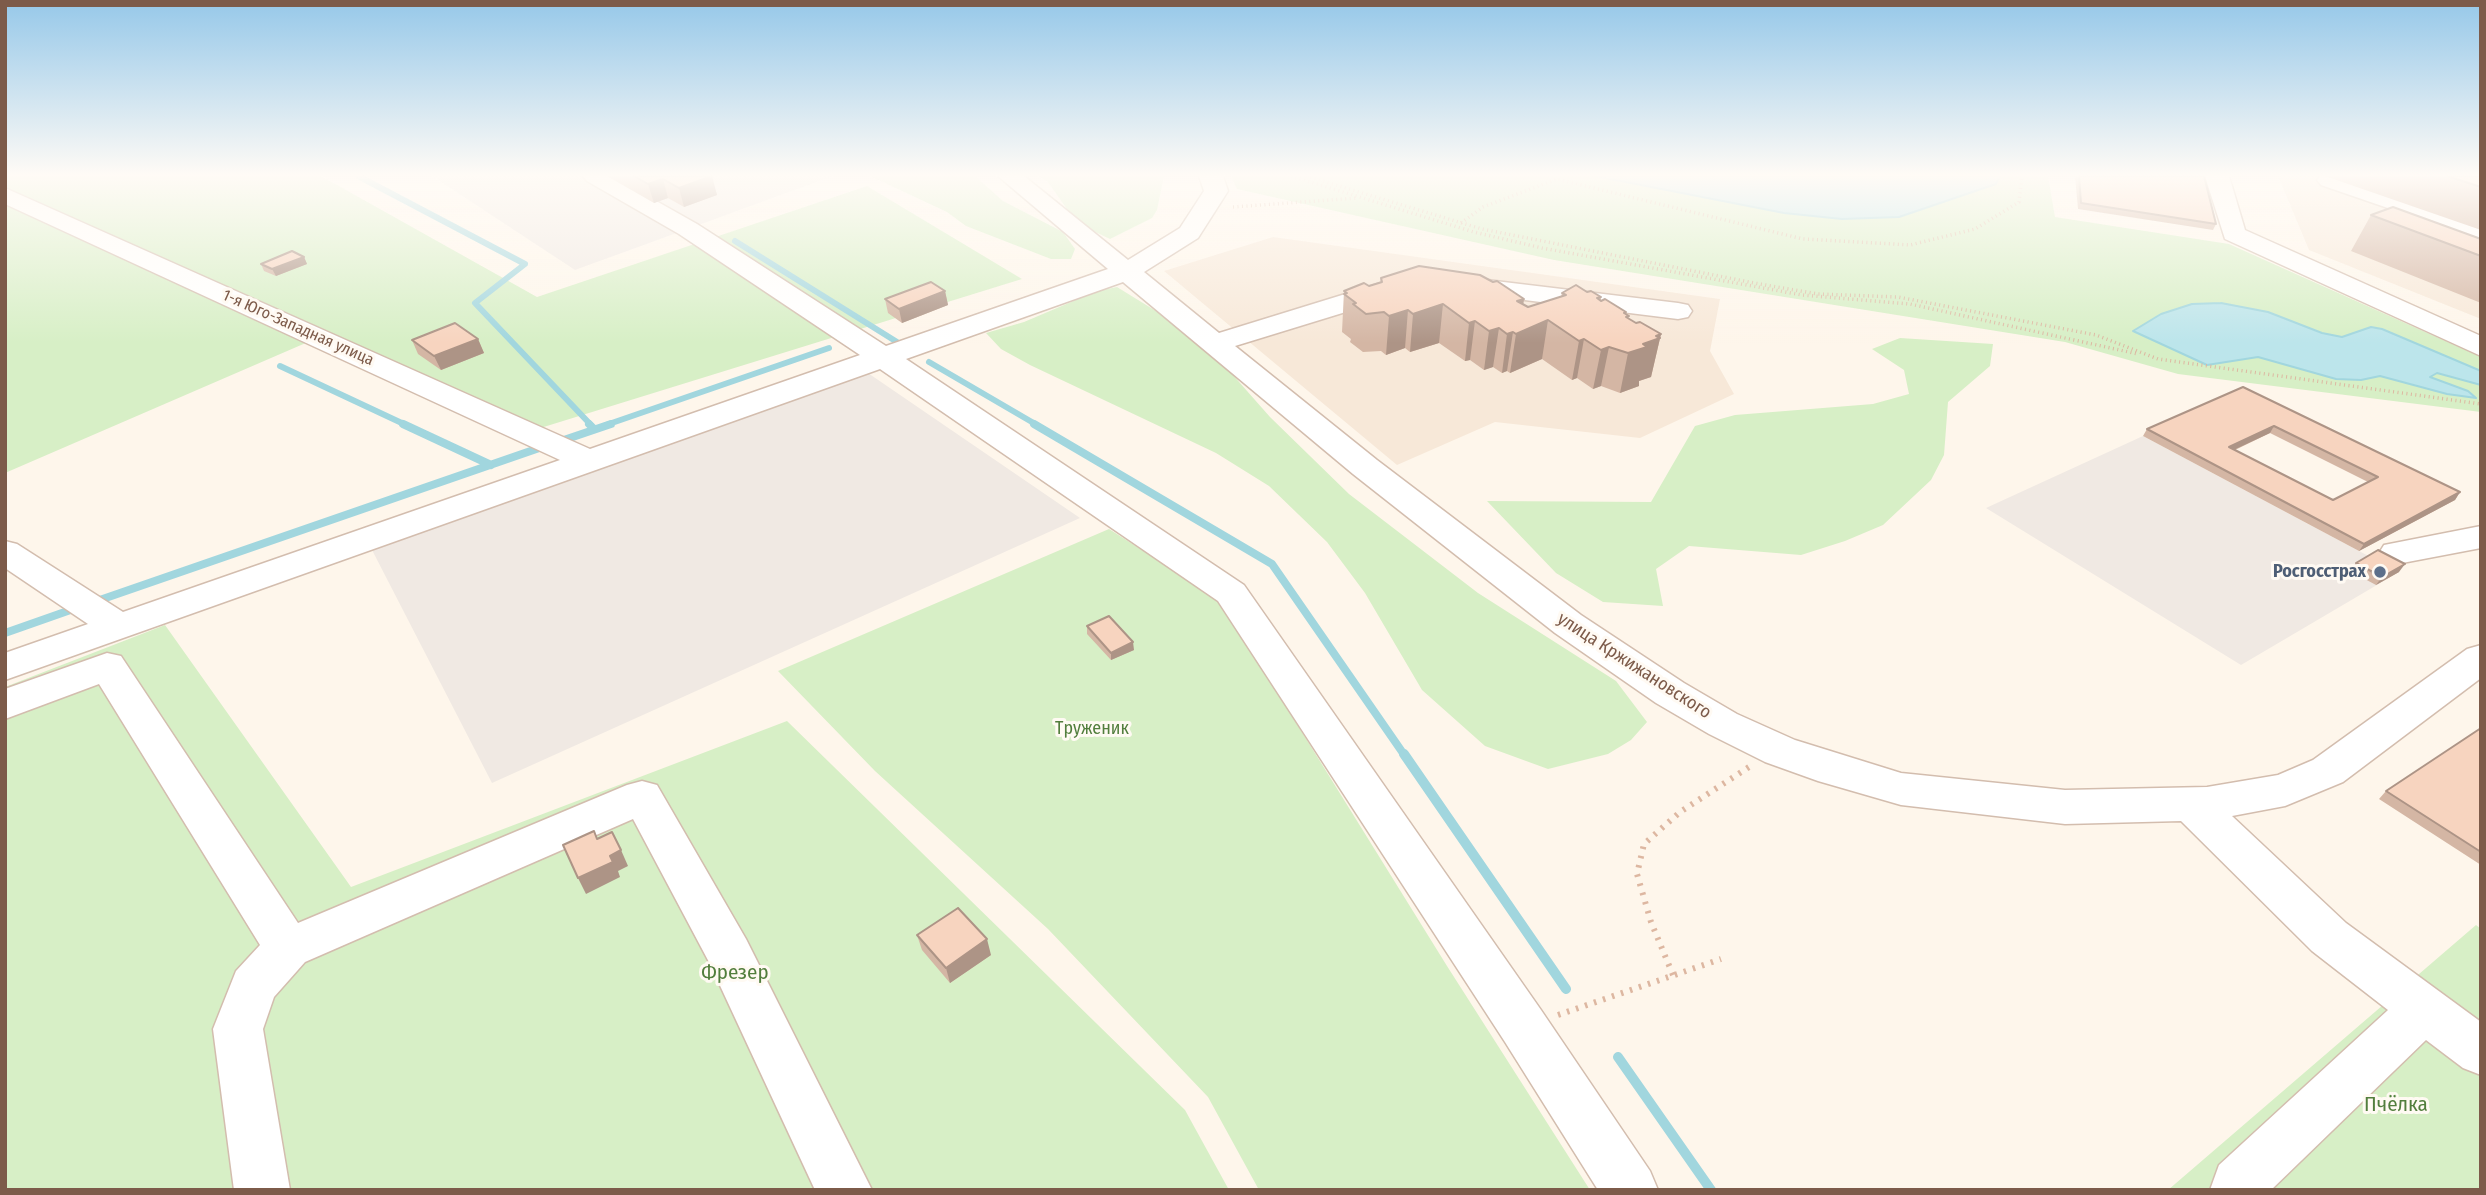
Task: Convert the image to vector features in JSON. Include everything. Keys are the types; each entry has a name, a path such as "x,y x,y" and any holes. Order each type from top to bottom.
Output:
{"street":[{"name":"1-я Юго-Западная улица","path":"86,232 590,461"},
{"path":"692,232 1231,593 1524,1026 1630,1190"},
{"name":"улица Кржижановского","path":"1079,232 1365,467 1568,624 1670,693 1723,724 1780,751 1833,770 1901,789 2065,807 2192,805 2285,790 2328,771 2481,658"},
{"path":"5,667 1128,271 1190,232"},
{"path":"2233,232 2481,347"},
{"path":"2448,242 2474,232"},
{"path":"1215,342 1426,281 1678,311"},
{"path":"2397,554 2481,537"},
{"path":"5,552 119,627"},
{"path":"5,705 107,666 288,948"},
{"path":"262,1190 238,1029 253,986 288,948 642,797 729,953 844,1190"},
{"path":"2192,805 2329,937 2481,1052"},
{"path":"2238,1190 2238,1184 2424,1009"}],"path":[{"path":"1473,232 1542,248 1802,295 1910,304 2084,340 2158,359 2481,404"},
{"path":"1504,232 1818,294 1898,297 2096,335 2158,359"},
{"path":"1773,232 1803,239 1910,245 1964,232"},
{"path":"1673,975 1651,922 1637,874 1644,844 1680,812 1780,751"},
{"path":"1524,1026 1619,996 1721,959"}],"shaded area":[{"path":"517,232 680,232 575,270"},
{"path":"2301,232 2481,232 2481,319 2309,250"},
{"path":"1273,237 1720,299 1710,351 1734,394 1640,438 1495,422 1397,465 1164,271"},
{"path":"865,371 1080,518 492,783 371,548"},
{"path":"2143,436 2399,572 2241,665 1986,508"}],"green space":[{"path":"5,232 421,232 537,297 731,232 943,232 1022,279 521,434 308,342 5,473"},
{"path":"981,232 1063,232 1075,249 1071,259 1051,259"},
{"path":"1095,232 1124,232 1110,239"},
{"path":"1428,232 2150,232 2229,244 2481,357 2481,412 2178,374 2065,342 1554,260"},
{"path":"1117,287 1169,319 1217,357 1270,417 1349,494 1478,593 1616,681 1647,722 1631,740 1608,754 1548,769 1485,746 1422,690 1365,593 1327,542 1269,486 1216,453 1030,365 1001,349 986,333 1024,322 1097,291"},
{"path":"1900,338 1993,344 1990,366 1948,402 1944,455 1931,480 1883,525 1845,541 1801,555 1689,546 1656,569 1663,606 1603,602 1556,573 1487,501 1651,502 1695,426 1735,415 1873,404 1909,394 1904,370 1872,349"},
{"name":"Труженик","path":"1109,529 1220,600 1447,966 1590,1190 1259,1190 1208,1097 1048,929 875,771 778,671"},
{"name":"Фрезер","path":"165,625 351,887 787,721 1185,1110 1229,1190 5,1190 5,687"},
{"name":"Пчёлка","path":"2476,925 2481,929 2481,1190 2168,1190"}],"water":[{"path":"2221,303 2268,312 2322,333 2342,337 2371,327 2382,329 2481,371 2481,385 2437,373 2430,377 2468,391 2476,398 2447,394 2380,376 2361,380 2336,379 2258,357 2207,365 2133,331 2161,314 2192,304"}],"building":[{"path":"2416,232 2461,232 2481,239 2481,256"},
{"path":"292,251 304,257 272,269 261,264"},
{"path":"1419,266 1480,275 1493,282 1497,281 1524,299 1517,301 1528,307 1566,295 1562,293 1576,285 1601,297 1597,298 1601,301 1605,299 1626,312 1624,313 1629,316 1626,317 1636,323 1640,322 1661,334 1656,336 1660,338 1643,344 1647,347 1628,353 1609,347 1601,350 1584,339 1579,341 1548,320 1516,334 1507,334 1499,328 1489,331 1475,321 1469,323 1443,304 1413,314 1408,310 1389,316 1384,312 1366,314 1344,294 1347,293 1344,291 1364,283 1369,286 1382,282 1381,278"},
{"path":"931,282 945,291 899,309 885,299"},
{"path":"455,323 478,339 434,356 412,340"},
{"path":"2243,387 2460,492 2364,544 2147,429","holes":["2274,426 2378,477 2333,500 2229,447"]},
{"path":"2378,550 2405,564 2382,577 2356,563"},
{"path":"1109,616 1133,642 1111,653 1087,626"},
{"path":"2481,728 2481,852 2386,791"},
{"path":"594,831 597,839 612,832 621,850 610,856 613,862 578,878 563,845"},
{"path":"958,908 987,939 946,968 917,935"}],"waterway":[{"path":"464,232 525,264 475,303 591,425"},
{"path":"735,241 897,342"},
{"path":"606,425 829,348"},
{"path":"929,362 1037,425"},
{"path":"280,366 406,425"},
{"path":"403,424 491,465"},
{"path":"589,424 594,429"},
{"path":"558,442 611,424"},
{"path":"1034,424 1272,564 1405,756"},
{"path":"491,465 545,446"},
{"path":"94,602 491,465"},
{"path":"5,633 79,607"},
{"path":"1404,754 1566,989"},
{"path":"1618,1057 1711,1190"}],"place":[{"name":"Росгосстрах","path":"2380,572"}]}
